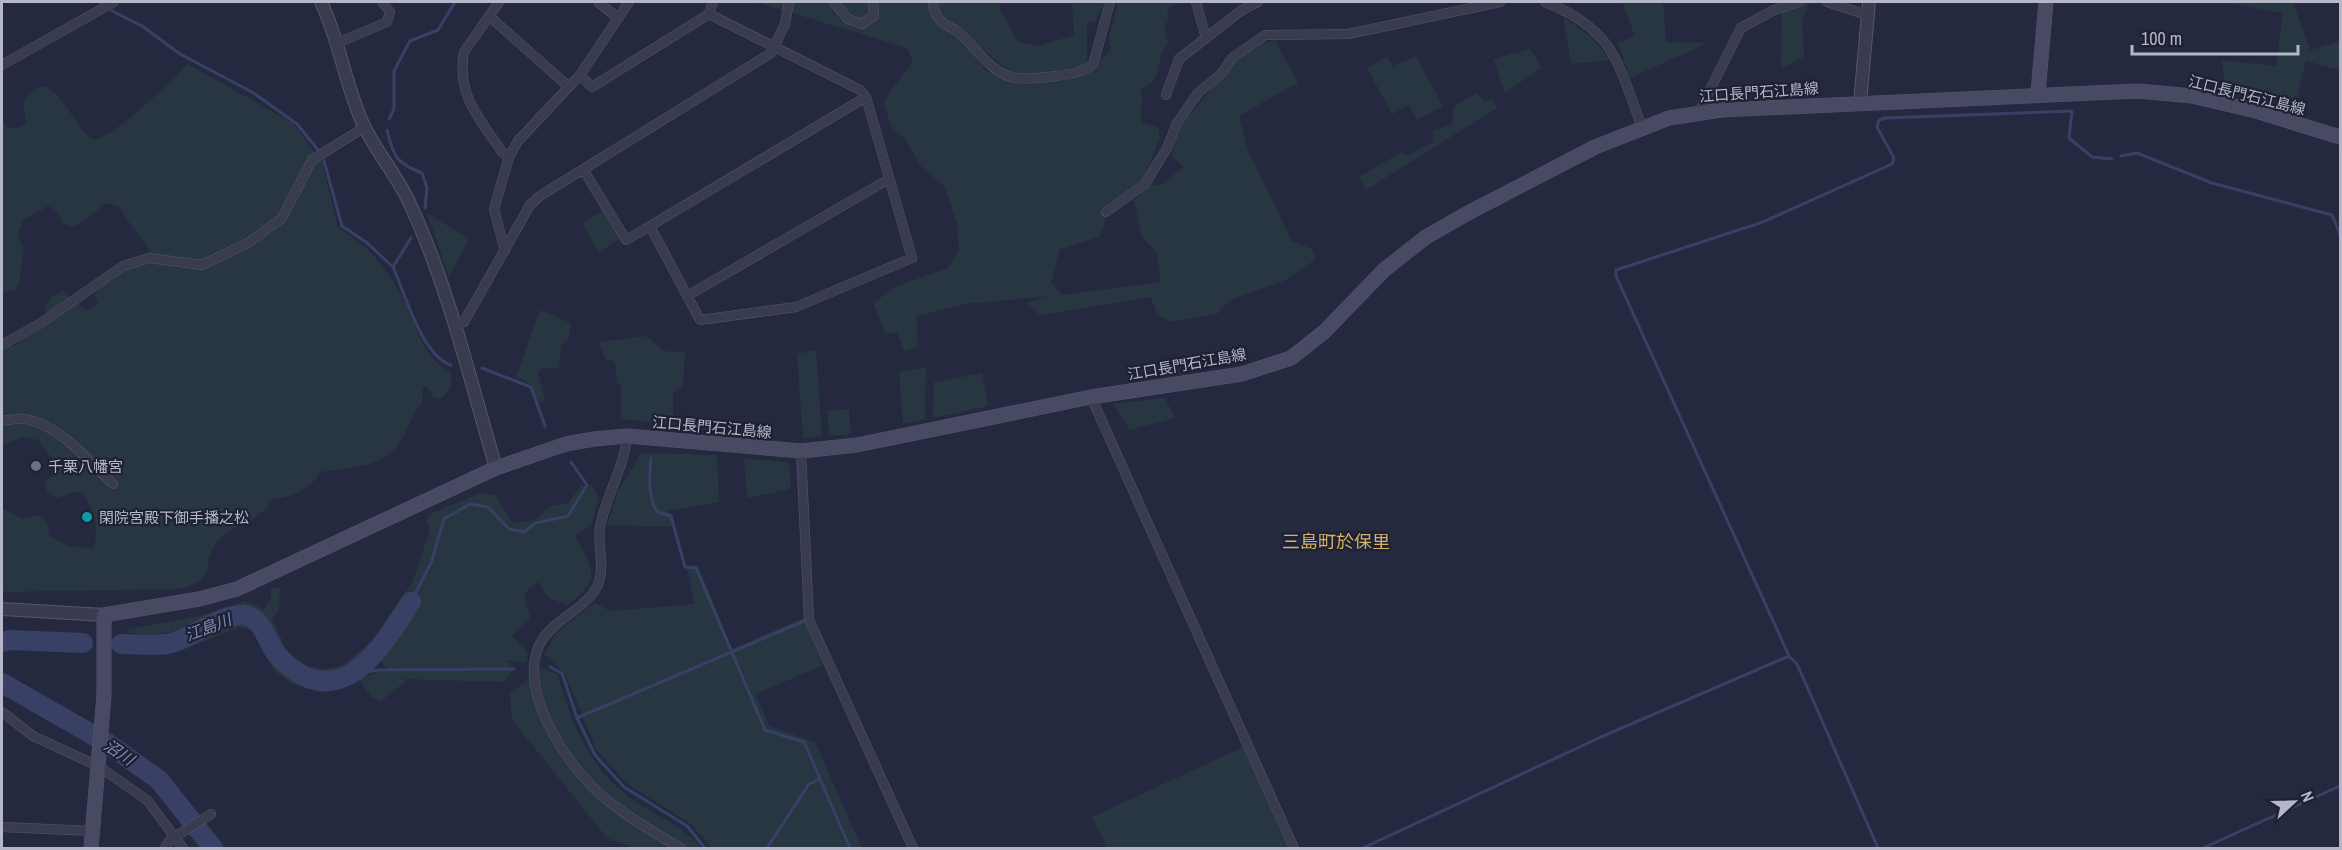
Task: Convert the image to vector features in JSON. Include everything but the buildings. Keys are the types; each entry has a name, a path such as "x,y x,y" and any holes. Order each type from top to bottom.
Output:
{"main road":[{"path":"2038,93 2046,2"},
{"name":"江口長門石江島線","path":"104,615 199,599 237,589 496,468 566,444 594,438 627,436 801,450 857,445 1091,397 1242,374 1291,357 1324,332 1384,270 1426,237 1585,152 1642,127 1699,112 2038,93 2138,91 2192,96 2256,111 2340,137"},
{"path":"92,849 103,704 104,615"}],"street":[{"path":"2,65 114,2"},
{"path":"321,2 346,82 365,127 410,203 454,326 496,468"},
{"path":"336,44 387,22 390,12 382,2"},
{"path":"499,2 464,52 466,96 470,107 502,152 509,157"},
{"path":"598,2 618,18"},
{"path":"505,251 494,209 509,157 518,141 580,75 629,2"},
{"path":"580,75 592,87 709,14 713,2"},
{"path":"454,326 464,322 530,205 583,169 771,54 785,24 789,2"},
{"path":"834,2 848,20 862,24 874,16 873,2"},
{"path":"933,2 933,9 937,17 957,32 990,64 1009,76 1032,78 1083,70 1094,64 1110,2"},
{"path":"1196,2 1206,38"},
{"path":"1166,95 1179,58 1242,10 1258,2"},
{"path":"1106,212 1145,184 1167,148 1177,123 1198,93 1222,73 1232,58 1265,35 1348,34 1500,2"},
{"path":"1545,2 1603,37 1621,71 1642,127"},
{"path":"1699,112 1742,28 1774,10 1799,2"},
{"path":"1827,2 1867,15"},
{"path":"1860,103 1869,2"},
{"path":"650,226 699,320 796,307 912,258 866,97 860,90 709,14"},
{"path":"489,16 568,87"},
{"path":"583,169 626,240 866,97"},
{"path":"2,345 32,328 123,266 149,258 202,265 248,243 282,218 312,160 365,127"},
{"path":"687,296 889,179"},
{"path":"1091,397 1294,849"},
{"path":"2,421 29,419 38,423 69,442 113,484"},
{"path":"627,436 625,458 606,501 599,531 599,582 588,599 561,619 539,645 534,661 536,694 555,736 584,777 607,800 681,849"},
{"path":"801,450 809,620 913,849"},
{"path":"2,609 104,615"},
{"path":"2,712 33,736 98,761 147,800 183,849"},
{"path":"165,849 170,840 211,814"},
{"path":"2,827 93,831"}],"shaded area":[{"path":"756,2 999,2 1000,9 1017,41 1038,46 1074,35 1072,2 1104,2 1096,21 1087,23 1087,64 1037,75 1009,72 945,17 937,23 961,39 986,71 1003,78 1031,83 1097,71 1101,59 1110,51 1109,37 1118,2 1177,2 1167,9 1169,19 1164,27 1168,43 1161,56 1156,75 1148,86 1140,89 1143,123 1158,127 1160,138 1144,178 1101,209 1106,218 1100,237 1060,249 1051,282 1062,295 1161,282 1157,253 1142,237 1134,201 1148,186 1161,185 1184,167 1171,156 1180,126 1236,60 1260,43 1275,40 1298,83 1239,116 1248,150 1292,241 1312,249 1316,259 1286,280 1230,300 1217,314 1171,322 1157,314 1151,297 1040,315 1026,303 1053,296 964,304 916,316 918,347 904,351 898,333 885,333 873,303 897,286 948,268 959,251 957,223 945,187 922,168 905,139 892,128 884,104 890,91 913,62 907,48"},
{"path":"1622,2 1663,2 1666,42 1708,43 1630,78 1618,43 1635,36"},
{"path":"1779,2 1810,2 1802,20 1804,57 1781,69 1782,12"},
{"path":"2231,2 2293,2 2310,50 2340,41 2340,70 2306,61 2296,102 2225,87 2222,60 2276,66 2283,13"},
{"path":"1563,17 1592,37 1610,60 1571,64"},
{"path":"1530,49 1542,67 1505,93 1493,59"},
{"path":"1416,56 1443,106 1417,120 1409,105 1392,114 1367,68 1387,57 1392,66"},
{"path":"188,64 293,123 322,162 338,228 372,254 390,276 404,300 427,352 451,373 451,387 441,399 434,398 426,386 423,387 422,404 413,415 403,437 396,447 378,461 367,465 320,472 307,487 287,497 273,499 260,513 223,536 212,551 204,576 200,581 178,589 2,592 2,508 22,519 38,515 47,523 49,535 68,546 93,548 96,526 92,509 79,491 56,498 47,491 45,482 60,469 38,440 22,437 2,446 2,345 13,346 48,324 45,308 52,296 64,291 87,311 98,303 94,290 127,268 145,263 149,249 120,207 107,203 71,227 62,223 57,211 48,206 23,220 18,236 24,249 20,280 16,290 2,293 2,122 9,128 21,127 26,121 23,102 34,90 44,87 53,91 86,134 94,140 105,136 130,118"},
{"path":"1477,93 1484,101 1492,100 1497,108 1366,190 1359,177 1402,152 1406,156 1433,142 1433,131 1452,124 1454,106"},
{"path":"602,211 619,239 599,252 582,224"},
{"path":"427,213 469,239 449,277"},
{"path":"540,310 571,323 568,342 561,345 559,368 542,368 538,373 545,401 539,402 531,384 516,377"},
{"path":"646,336 664,351 685,353 683,386 673,393 674,424 621,419 621,385 617,383 615,362 605,359 599,342"},
{"path":"816,350 822,436 803,438 797,354"},
{"path":"926,367 925,419 903,424 899,372"},
{"path":"982,373 988,406 933,418 934,382"},
{"path":"1165,398 1175,418 1130,430 1113,404"},
{"path":"849,409 851,434 829,436 827,411"},
{"path":"641,453 717,455 719,502 666,511 672,515 675,527 607,525 618,491"},
{"path":"744,459 789,462 791,489 747,498"},
{"path":"592,485 599,498 591,525 575,535 590,566 590,580 568,605 549,598 538,582 524,593 530,618 512,635 528,654 526,663 506,660 514,669 504,682 403,679 406,681 381,701 371,697 360,680 324,693 293,685 274,670 251,630 240,627 168,656 236,621 249,623 256,627 279,665 296,678 323,686 388,670 382,663 380,644 356,664 328,674 309,671 293,663 275,643 265,621 248,612 217,615 172,632 156,635 141,635 125,630 200,616 244,601 264,609 271,597 271,588 280,588 279,611 272,618 286,649 304,666 326,669 344,665 371,641 412,583 430,530 426,520 432,513 481,493 496,495 512,523 534,520 551,506 568,503 581,486"},
{"path":"698,565 732,649 803,618 823,665 756,694 769,726 815,742 862,848 712,848 691,824 626,783 596,749 565,673 544,654 557,632 595,603 610,611 695,604 686,566"},
{"path":"541,668 557,674 574,723 599,768 634,801 683,831 702,848 634,848 607,838 512,720 510,694"},
{"path":"1243,747 1288,848 1107,848 1092,817"}],"waterway":[{"path":"389,119 394,109 394,71 410,41 438,30 455,2"},
{"path":"112,11 142,26 180,54 252,92 297,124 318,150"},
{"path":"1789,656 1616,276 1616,270 1763,222 1892,164 1894,158 1877,127 1879,120 1885,118 2072,111 2069,138 2092,157 2112,159"},
{"path":"387,130 397,158 406,166 422,173 427,188 425,208"},
{"path":"2121,156 2137,153 2212,183 2332,215 2340,234"},
{"path":"324,161 342,226 366,242 393,267"},
{"path":"411,238 393,267 423,337 431,350 451,365"},
{"path":"482,368 531,387 545,426"},
{"path":"651,458 650,486 654,506 657,512 671,516 685,567 696,568 765,730 804,742 850,848"},
{"path":"411,602 431,563 444,519 470,504 488,507 509,529 524,532 536,523 568,516 587,485 571,462"},
{"name":"江島川","path":"121,644 167,644 224,618 244,615 259,624 275,652 293,669 306,677 324,681 340,679 369,660 411,602"},
{"path":"577,718 804,621"},
{"name":"江島川","path":"2,642 10,640 83,643"},
{"path":"1363,848 1601,737 1789,656 1797,664 1878,848"},
{"path":"550,667 562,673 577,718 595,755 624,787 687,826 705,848"},
{"path":"355,673 380,670 514,669"},
{"name":"沼川","path":"2,683 107,743 159,780 213,848"},
{"path":"767,848 809,784 820,779"},
{"path":"2203,848 2340,786"}],"place":[{"name":"千栗八幡宮","path":"36,466"},
{"name":"閑院宮殿下御手播之松","path":"87,517"}],"district":[{"name":"三島町於保里","path":"1336,541"}]}
